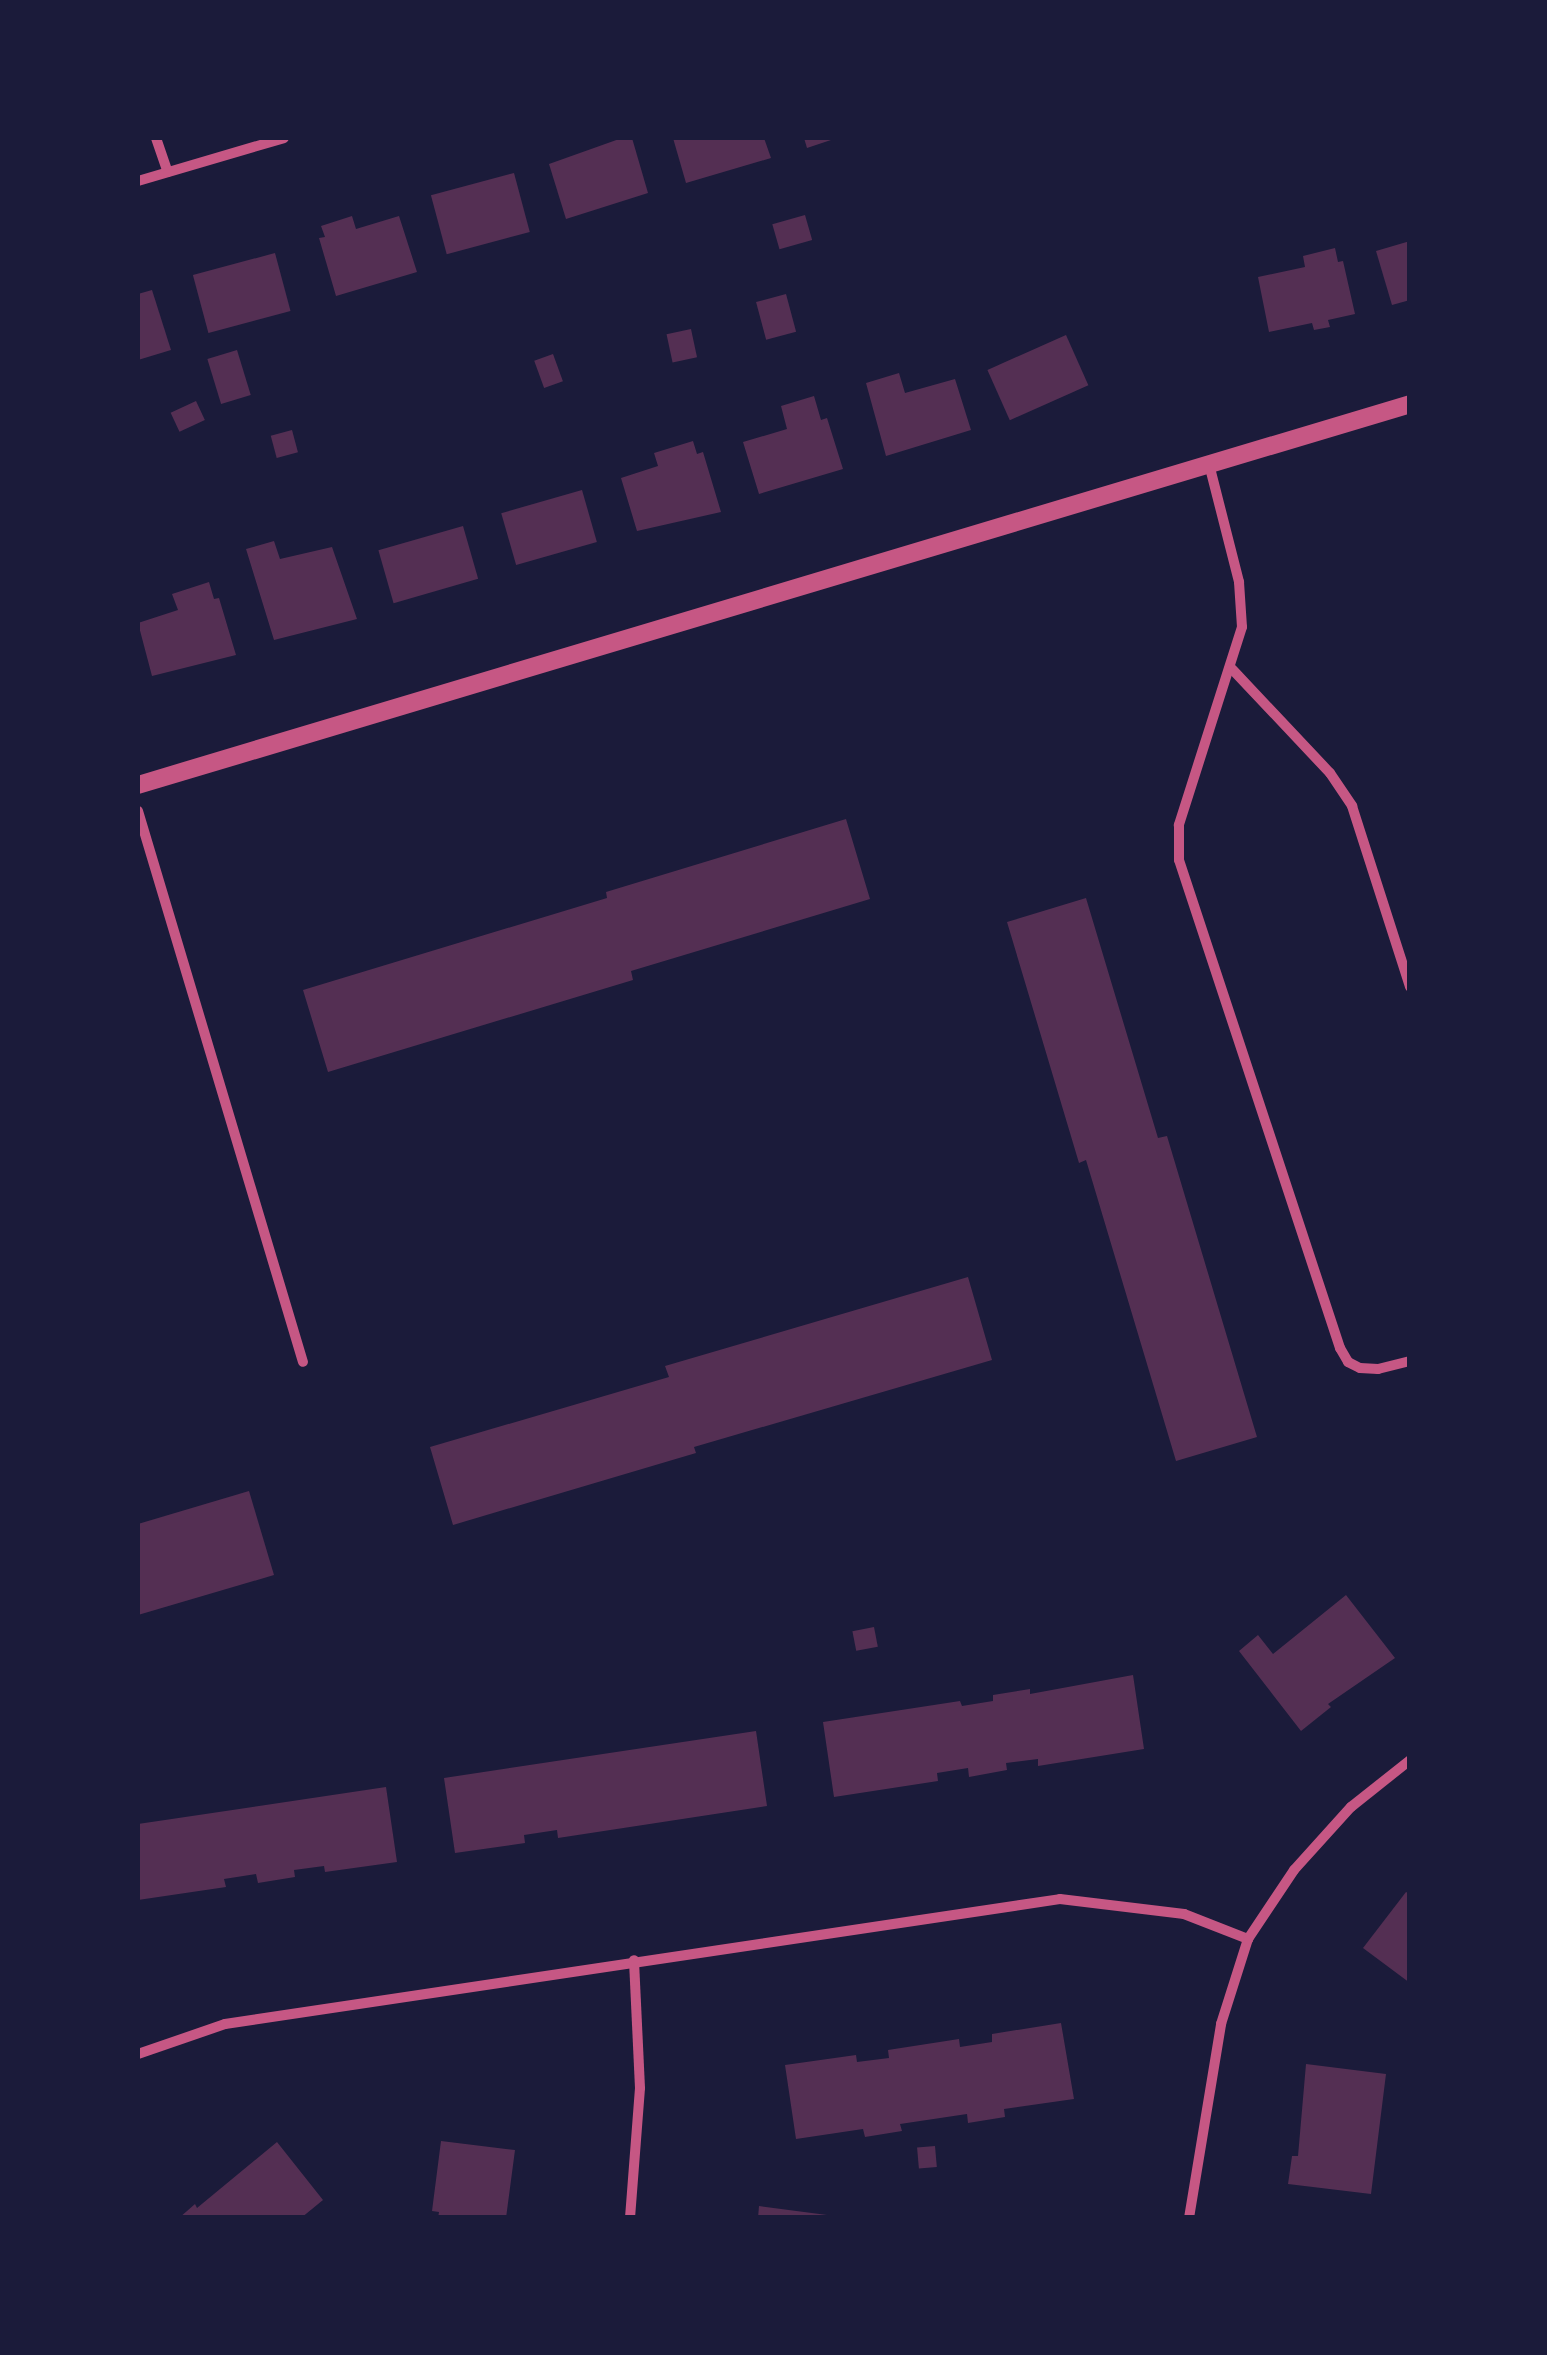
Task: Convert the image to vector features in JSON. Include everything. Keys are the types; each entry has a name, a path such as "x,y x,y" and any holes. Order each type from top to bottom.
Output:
{"street":[{"path":"156,138 168,172"},
{"path":"138,180 284,138"},
{"path":"138,785 1410,404"},
{"path":"1208,464 1239,582 1242,627 1232,669 1179,826 1179,860 1340,1348 1348,1362 1360,1368 1378,1370 1410,1361"},
{"path":"1232,669 1330,773 1352,806 1410,987"},
{"path":"138,811 303,1362"},
{"path":"1189,2218 1218,2041 1248,1938 1294,1870 1352,1807 1410,1760"},
{"path":"138,2054 224,2024 1060,1899 1184,1914 1248,1938"},
{"path":"630,2218 640,2088 634,1960"}],"building":[{"path":"632,138 648,193 566,219 549,164"},
{"path":"673,138 764,138 771,158 686,183"},
{"path":"804,138 837,138 807,148"},
{"path":"514,173 530,232 447,254 431,195"},
{"path":"805,215 812,240 779,249 772,224"},
{"path":"352,216 356,229 399,216 417,272 336,296 319,238 325,237 321,226"},
{"path":"1410,241 1410,300 1392,305 1376,251"},
{"path":"1335,248 1338,262 1343,261 1355,314 1328,320 1330,327 1314,330 1312,323 1269,332 1258,277 1305,267 1303,256"},
{"path":"275,253 291,311 208,333 193,275"},
{"path":"152,290 171,350 138,360 138,294"},
{"path":"786,294 796,332 766,340 756,302"},
{"path":"691,329 697,357 673,363 667,334"},
{"path":"1066,335 1088,385 1010,420 987,370"},
{"path":"237,350 251,395 221,404 207,359"},
{"path":"553,354 563,381 544,388 534,361"},
{"path":"899,373 905,393 955,379 971,430 886,456 866,383"},
{"path":"814,396 821,420 827,418 843,469 759,494 743,442 787,429 781,406"},
{"path":"196,401 205,420 179,432 171,413"},
{"path":"292,430 298,452 277,458 271,436"},
{"path":"693,441 697,454 703,452 721,512 637,531 621,478 658,466 654,453"},
{"path":"582,490 597,542 516,565 501,513"},
{"path":"463,526 478,579 394,603 378,550"},
{"path":"274,541 280,559 332,547 357,619 274,640 246,549"},
{"path":"209,582 214,599 219,598 236,655 152,676 138,623 178,610 172,594"},
{"path":"846,819 870,899 631,971 633,980 328,1072 303,990 607,898 606,892"},
{"path":"1086,898 1158,1138 1167,1136 1257,1437 1176,1461 1086,1160 1079,1163 1007,922"},
{"path":"968,1277 992,1360 694,1447 696,1453 453,1525 430,1447 669,1377 665,1366"},
{"path":"249,1491 274,1575 138,1615 138,1524"},
{"path":"1346,1595 1395,1658 1328,1704 1331,1707 1301,1731 1239,1651 1258,1635 1273,1654"},
{"path":"874,1627 878,1647 856,1651 852,1631"},
{"path":"1133,1675 1144,1749 1038,1766 1038,1759 1006,1763 1007,1770 969,1777 968,1768 937,1773 938,1781 834,1797 823,1722 960,1701 962,1706 993,1701 993,1695 1030,1689 1030,1694"},
{"path":"756,1731 767,1806 558,1838 557,1830 524,1835 525,1843 455,1853 444,1778"},
{"path":"386,1787 397,1862 325,1872 324,1866 294,1870 295,1877 258,1883 256,1874 224,1879 226,1887 138,1900 138,1824"},
{"path":"1406,1892 1410,1894 1410,1983 1363,1948"},
{"path":"1061,2023 1074,2099 1004,2109 1005,2117 968,2123 967,2114 900,2124 902,2131 865,2137 863,2129 796,2139 785,2065 856,2055 857,2062 889,2058 888,2050 959,2039 960,2047 992,2042 992,2034"},
{"path":"1306,2064 1386,2074 1371,2194 1288,2184 1292,2156 1298,2156"},
{"path":"441,2141 515,2150 506,2218 438,2218 439,2212 432,2211"},
{"path":"277,2142 323,2200 301,2218 179,2218 195,2204 197,2208"},
{"path":"935,2146 937,2167 919,2168 917,2148"},
{"path":"759,2206 827,2215 827,2218 758,2218"}]}
